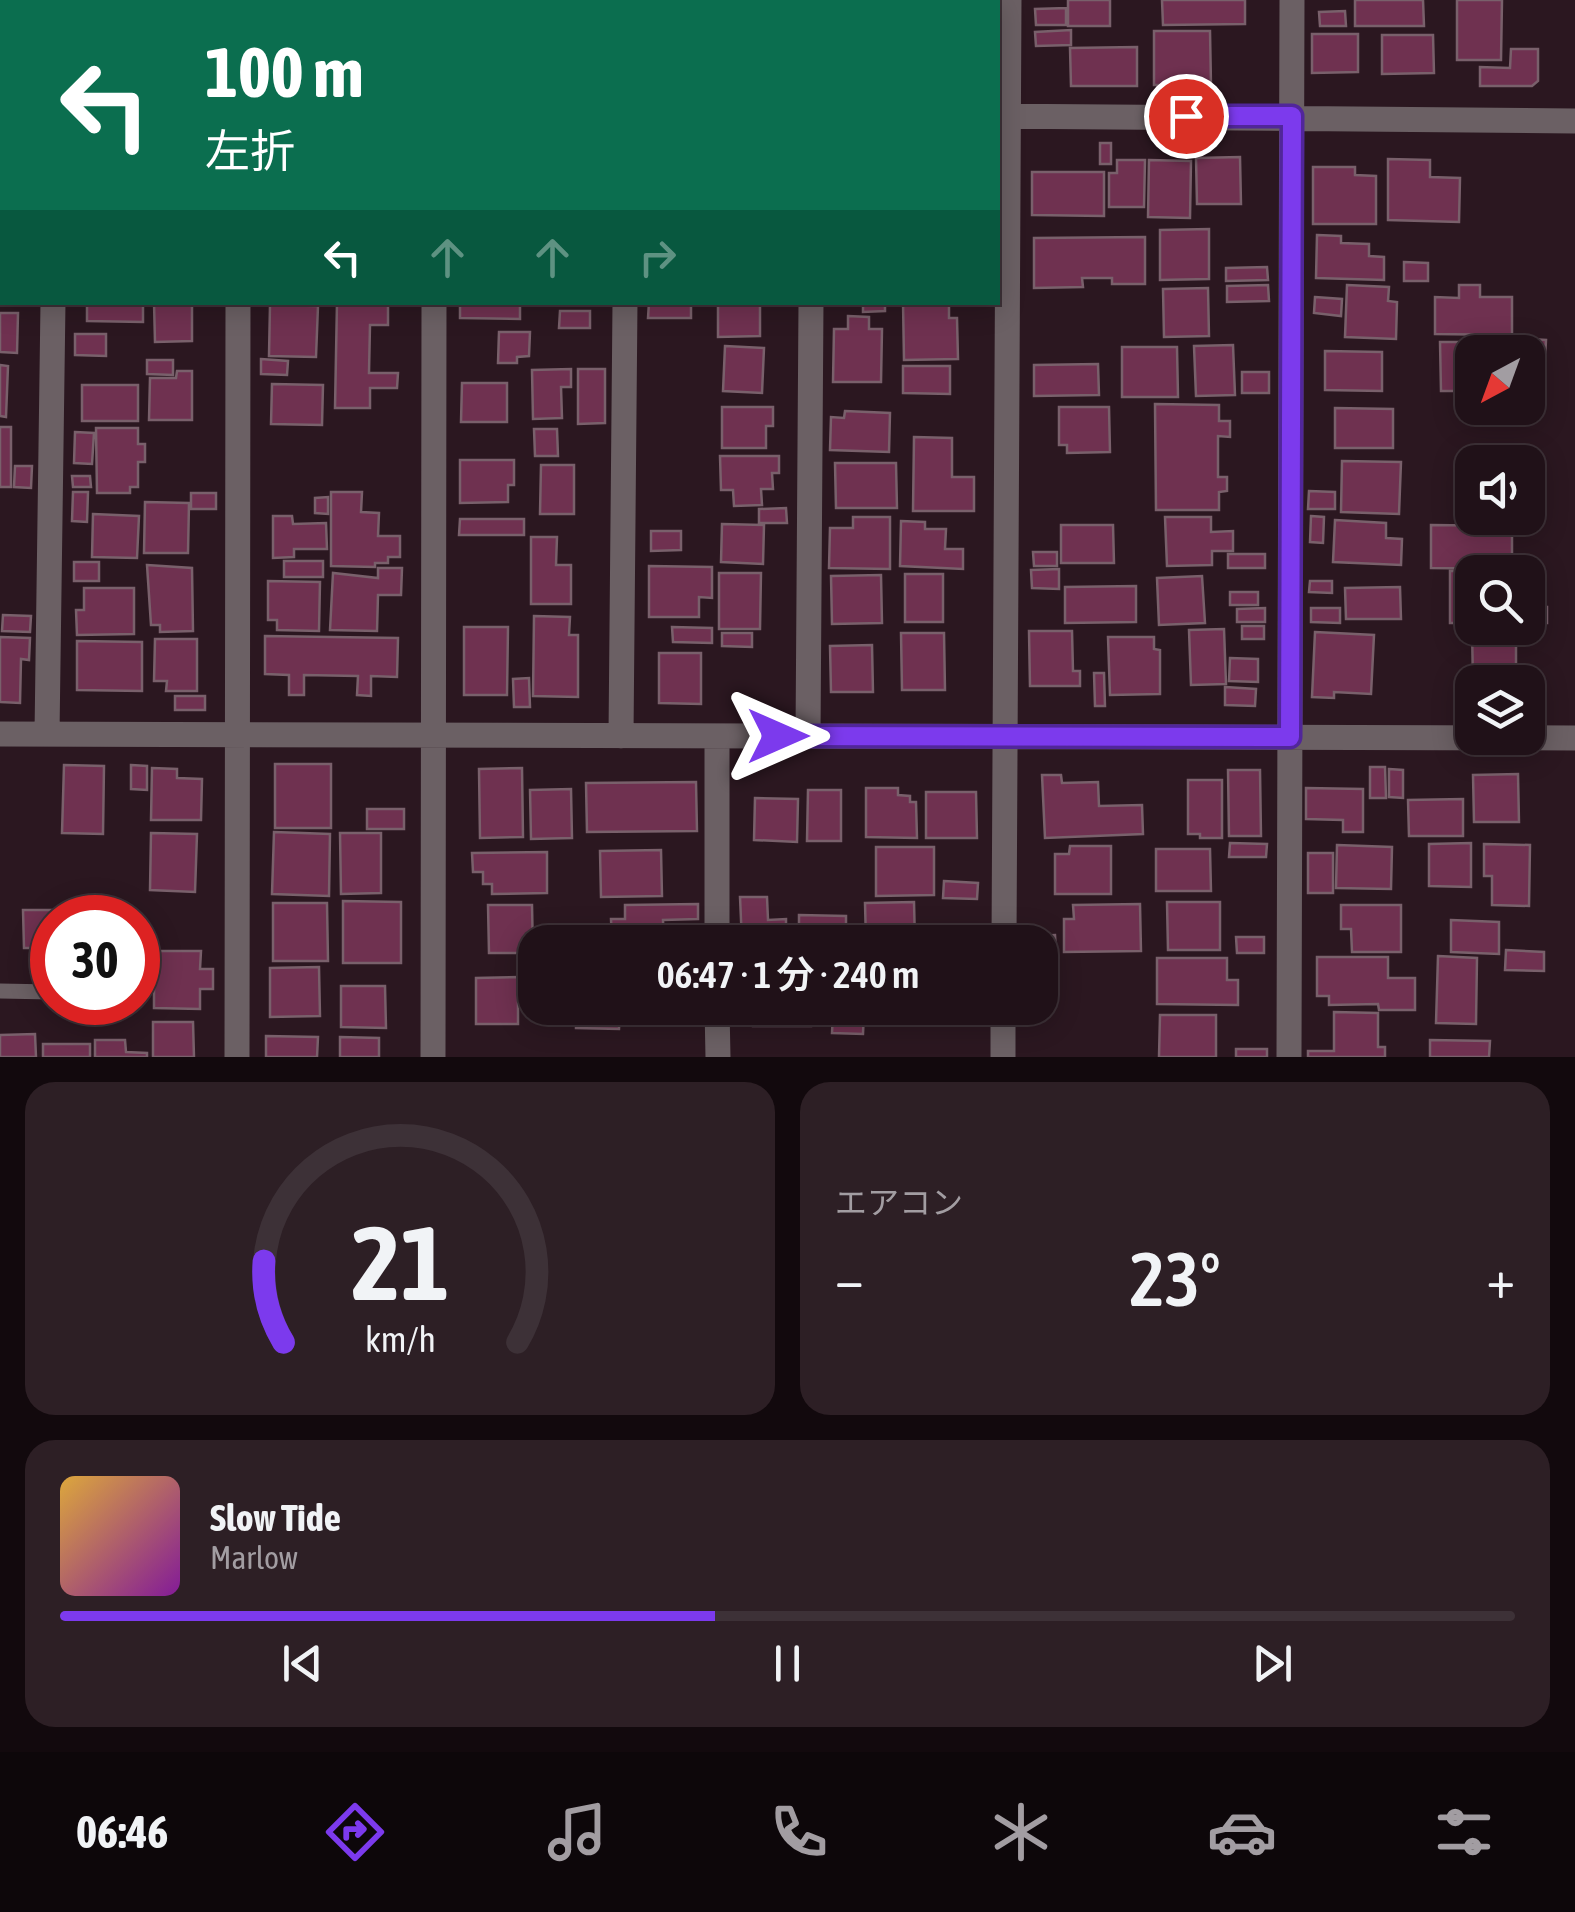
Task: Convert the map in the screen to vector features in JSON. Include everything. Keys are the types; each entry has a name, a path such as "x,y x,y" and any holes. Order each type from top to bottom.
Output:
{"street":[{"path":"1004,925 1003,116 1009,0"},
{"path":"1289,1057 1292,0"},
{"path":"1003,116 1575,121"},
{"path":"47,734 54,305"},
{"path":"237,1057 238,305"},
{"path":"433,1057 434,305"},
{"path":"621,736 625,305"},
{"path":"808,736 812,305"},
{"path":"0,734 1575,738"},
{"path":"717,736 718,925"},
{"path":"718,1025 718,1057"},
{"path":"1003,1057 1004,1025"}],"lane":[{"path":"0,991 30,992"}],"building":[{"path":"1068,0 1110,0 1110,26 1068,26"},
{"path":"1162,0 1245,0 1245,24 1163,25"},
{"path":"1355,0 1423,0 1424,26 1355,26"},
{"path":"1457,0 1502,0 1501,60 1457,60"},
{"path":"1066,8 1066,25 1036,25 1035,9"},
{"path":"1345,11 1346,26 1320,26 1319,12"},
{"path":"1071,30 1071,45 1036,46 1035,32"},
{"path":"1154,31 1210,31 1211,85 1154,85"},
{"path":"1312,34 1358,34 1358,72 1312,73"},
{"path":"1382,35 1433,35 1434,73 1382,74"},
{"path":"1137,47 1137,86 1071,86 1070,48"},
{"path":"1511,49 1538,49 1538,81 1532,86 1480,86 1480,67 1510,68"},
{"path":"1100,143 1111,143 1111,164 1100,164"},
{"path":"1240,157 1241,204 1197,204 1196,158"},
{"path":"1388,159 1430,160 1430,177 1460,178 1459,222 1388,220"},
{"path":"1117,160 1145,160 1144,207 1109,207 1109,173 1117,173"},
{"path":"1149,160 1191,161 1190,218 1148,217"},
{"path":"1313,167 1355,167 1355,175 1376,176 1376,224 1313,224"},
{"path":"1032,172 1104,172 1104,216 1032,215"},
{"path":"1209,229 1209,279 1160,280 1160,230"},
{"path":"1317,235 1341,236 1341,243 1369,244 1369,256 1384,257 1384,280 1316,278"},
{"path":"1145,237 1145,284 1112,284 1112,278 1082,278 1083,287 1034,288 1034,238"},
{"path":"1404,262 1428,263 1428,281 1404,281"},
{"path":"1267,267 1268,280 1226,281 1226,268"},
{"path":"1268,285 1269,301 1227,302 1227,286"},
{"path":"1347,285 1389,287 1388,301 1397,302 1396,339 1345,337"},
{"path":"1459,285 1480,285 1480,297 1512,297 1512,335 1435,334 1435,297 1459,298"},
{"path":"1208,288 1209,336 1164,337 1163,289"},
{"path":"1315,297 1342,299 1341,316 1314,313"},
{"path":"87,305 143,305 143,322 87,321"},
{"path":"154,305 192,306 192,341 155,342"},
{"path":"270,305 318,306 316,357 269,356"},
{"path":"337,305 388,305 388,325 370,325 369,373 398,373 397,388 370,388 370,408 335,408"},
{"path":"460,305 520,305 520,319 460,318"},
{"path":"649,305 691,305 691,318 648,318"},
{"path":"718,305 760,305 760,336 718,337"},
{"path":"863,305 885,305 885,311 863,312"},
{"path":"903,305 949,305 949,318 957,318 958,359 904,360"},
{"path":"560,311 590,311 590,328 559,328"},
{"path":"0,313 18,313 17,353 0,352"},
{"path":"848,316 869,317 869,329 882,329 881,382 833,382 834,329 848,329"},
{"path":"499,332 530,332 529,356 517,357 517,363 498,363"},
{"path":"75,334 106,334 106,356 75,355"},
{"path":"1440,342 1455,342 1455,391 1441,391"},
{"path":"1233,345 1235,395 1196,396 1194,346"},
{"path":"725,346 764,348 762,393 723,391"},
{"path":"1122,347 1177,347 1178,397 1122,397"},
{"path":"1325,351 1382,352 1382,391 1325,390"},
{"path":"261,359 288,361 287,375 261,374"},
{"path":"147,360 173,360 173,375 147,374"},
{"path":"1098,364 1099,395 1034,396 1034,365"},
{"path":"0,365 8,366 6,417 0,416"},
{"path":"903,366 950,366 950,394 903,393"},
{"path":"571,369 571,387 561,387 562,418 533,419 532,370"},
{"path":"578,369 605,369 605,423 578,424"},
{"path":"177,371 192,371 192,420 149,420 150,378 176,378"},
{"path":"1242,372 1269,372 1269,393 1242,393"},
{"path":"462,383 507,383 507,422 461,422"},
{"path":"272,384 323,385 322,425 271,424"},
{"path":"82,385 138,385 138,421 82,421"},
{"path":"1155,404 1219,405 1219,421 1230,421 1230,437 1218,436 1218,477 1227,477 1227,491 1219,492 1219,510 1156,510"},
{"path":"722,407 773,407 773,426 766,426 766,448 722,448"},
{"path":"1059,407 1109,407 1110,452 1067,453 1067,445 1059,445"},
{"path":"1335,408 1393,409 1393,448 1335,448"},
{"path":"845,411 890,413 889,452 830,450 831,417 844,418"},
{"path":"0,427 11,427 11,487 0,487"},
{"path":"96,428 138,428 138,444 145,444 145,462 138,462 138,487 130,487 130,493 97,493"},
{"path":"534,429 557,429 558,456 535,456"},
{"path":"75,432 94,433 92,464 74,463"},
{"path":"914,437 952,438 952,477 974,477 974,511 913,511"},
{"path":"720,456 779,456 779,473 772,473 773,489 761,489 762,505 734,506 733,490 721,490"},
{"path":"460,460 514,460 514,485 508,485 508,502 460,503"},
{"path":"1342,461 1401,462 1399,514 1341,512"},
{"path":"835,463 896,463 897,508 836,508"},
{"path":"541,465 574,465 574,514 540,514"},
{"path":"15,466 32,466 31,488 14,487"},
{"path":"72,476 90,476 91,487 73,487"},
{"path":"1309,491 1335,492 1335,509 1308,509"},
{"path":"73,492 88,492 87,522 72,521"},
{"path":"331,492 362,492 361,512 379,513 378,536 400,536 400,557 388,557 388,563 375,563 375,567 331,566"},
{"path":"191,493 216,493 216,509 191,509"},
{"path":"328,497 328,514 315,513 315,498"},
{"path":"145,502 189,503 188,553 144,553"},
{"path":"786,508 787,523 759,523 759,509"},
{"path":"93,514 139,516 137,558 92,557"},
{"path":"273,516 292,516 293,524 326,523 327,549 294,549 294,557 273,558"},
{"path":"1311,516 1324,517 1323,543 1310,542"},
{"path":"853,517 890,517 890,569 829,568 830,528 853,528"},
{"path":"1165,517 1211,517 1211,532 1233,531 1233,551 1212,551 1212,565 1167,566"},
{"path":"460,519 524,519 524,535 459,535"},
{"path":"1335,520 1386,523 1386,538 1402,539 1401,565 1333,562"},
{"path":"901,521 925,522 925,529 946,529 945,549 963,549 963,569 900,566"},
{"path":"722,524 764,525 763,564 721,562"},
{"path":"1061,525 1113,525 1114,563 1061,563"},
{"path":"1431,525 1455,525 1455,535 1512,535 1512,555 1455,555 1455,568 1431,568"},
{"path":"651,531 681,531 681,550 651,551"},
{"path":"531,537 557,537 556,565 571,565 571,604 531,604"},
{"path":"1033,552 1057,552 1057,566 1034,566"},
{"path":"1228,554 1265,554 1265,568 1228,568"},
{"path":"284,561 323,561 323,577 284,577"},
{"path":"74,562 99,562 99,581 74,581"},
{"path":"147,565 192,568 193,631 160,632 160,625 151,625"},
{"path":"649,566 712,567 712,598 699,597 699,617 649,617"},
{"path":"378,568 402,568 401,595 378,595 377,631 330,630 333,573 378,578"},
{"path":"1059,569 1059,589 1032,588 1031,570"},
{"path":"1450,571 1455,571 1455,623 1450,623"},
{"path":"719,573 761,573 760,629 719,629"},
{"path":"905,574 943,574 943,622 905,622"},
{"path":"881,575 882,623 832,624 831,576"},
{"path":"1202,576 1205,623 1159,625 1157,578"},
{"path":"268,581 320,582 319,631 277,630 277,620 268,620"},
{"path":"1310,581 1332,581 1332,593 1309,592"},
{"path":"1136,586 1136,622 1065,623 1065,587"},
{"path":"1400,587 1401,619 1346,619 1345,588"},
{"path":"84,588 134,588 134,634 77,635 76,610 84,610"},
{"path":"1230,592 1258,592 1258,605 1230,605"},
{"path":"1265,608 1265,622 1237,622 1237,609"},
{"path":"1311,608 1340,608 1340,623 1311,622"},
{"path":"3,615 31,616 30,632 2,631"},
{"path":"534,616 570,617 569,635 578,635 578,697 533,696"},
{"path":"1242,626 1264,626 1264,639 1242,639"},
{"path":"464,627 508,627 507,695 464,695"},
{"path":"672,627 712,628 712,643 673,642"},
{"path":"1224,629 1226,684 1191,685 1189,630"},
{"path":"1029,631 1072,631 1073,671 1080,671 1080,686 1030,686"},
{"path":"1315,632 1374,635 1371,694 1334,692 1334,698 1312,697"},
{"path":"722,633 752,633 752,647 722,646"},
{"path":"901,633 944,633 945,690 902,690"},
{"path":"265,636 398,638 397,677 371,676 371,696 357,695 358,676 304,675 304,695 289,695 289,675 265,674"},
{"path":"0,637 30,638 29,660 21,659 20,703 0,702"},
{"path":"1108,637 1154,637 1154,649 1160,650 1160,694 1110,695"},
{"path":"155,639 197,639 197,691 166,691 167,681 154,681"},
{"path":"77,641 142,642 142,691 77,690"},
{"path":"872,645 873,692 831,692 830,646"},
{"path":"1472,645 1516,645 1516,665 1473,665"},
{"path":"659,653 701,653 701,704 659,703"},
{"path":"1230,658 1258,659 1258,682 1229,681"},
{"path":"1094,673 1104,673 1105,706 1095,706"},
{"path":"529,678 530,707 514,707 513,679"},
{"path":"1225,687 1256,689 1255,706 1225,705"},
{"path":"175,696 205,696 205,710 175,710"},
{"path":"275,764 331,764 331,828 275,828"},
{"path":"64,765 104,766 103,834 62,833"},
{"path":"131,765 147,766 147,790 131,789"},
{"path":"1370,767 1385,767 1386,798 1370,798"},
{"path":"152,768 177,769 177,778 202,779 201,820 151,820"},
{"path":"522,768 523,837 480,838 479,769"},
{"path":"1389,769 1403,770 1403,798 1389,797"},
{"path":"1228,770 1260,770 1261,836 1229,836"},
{"path":"1518,774 1519,822 1474,822 1473,775"},
{"path":"1042,775 1061,775 1062,783 1098,782 1099,806 1142,805 1143,834 1045,838"},
{"path":"1188,780 1222,780 1222,838 1188,834"},
{"path":"696,782 697,831 587,832 586,783"},
{"path":"866,788 898,788 898,795 910,796 910,802 916,802 917,838 866,837"},
{"path":"1306,788 1363,789 1363,832 1343,832 1343,820 1306,819"},
{"path":"571,789 572,838 531,839 530,790"},
{"path":"808,790 841,790 841,841 807,841"},
{"path":"926,792 976,792 977,838 926,838"},
{"path":"755,798 798,799 797,842 754,840"},
{"path":"1463,799 1463,836 1409,836 1408,800"},
{"path":"367,809 404,809 404,829 367,829"},
{"path":"274,832 330,834 329,896 272,894"},
{"path":"151,833 197,834 195,892 150,890"},
{"path":"340,833 381,833 381,893 341,894"},
{"path":"1230,843 1267,844 1266,857 1229,857"},
{"path":"1471,843 1471,887 1429,886 1429,844"},
{"path":"1484,844 1530,845 1529,906 1492,905 1492,876 1484,876"},
{"path":"1337,845 1392,847 1391,889 1336,888"},
{"path":"1070,846 1111,846 1111,894 1055,894 1055,854 1069,854"},
{"path":"876,847 934,847 934,895 876,896"},
{"path":"1156,849 1210,849 1211,891 1156,891"},
{"path":"661,850 662,896 601,897 600,851"},
{"path":"547,852 547,893 492,894 492,884 483,884 483,872 473,872 472,853"},
{"path":"1308,853 1333,853 1333,893 1308,893"},
{"path":"944,881 978,883 977,899 943,898"},
{"path":"740,897 767,897 768,920 786,919 786,925 741,925"},
{"path":"343,901 401,902 401,963 343,963"},
{"path":"914,902 915,925 866,925 865,903"},
{"path":"1167,902 1220,902 1220,950 1168,950"},
{"path":"273,903 327,903 328,961 273,961"},
{"path":"698,904 698,919 663,920 663,925 611,925 611,919 625,919 625,905"},
{"path":"1140,904 1141,951 1064,952 1064,919 1074,919 1073,905"},
{"path":"488,905 532,905 532,925 518,925 518,953 489,953"},
{"path":"1341,905 1401,905 1401,952 1352,952 1351,929 1341,929"},
{"path":"23,910 30,910 30,948 24,948"},
{"path":"799,915 846,916 846,925 799,925"},
{"path":"1451,920 1499,922 1499,954 1451,952"},
{"path":"1236,937 1264,937 1264,953 1237,953"},
{"path":"1506,950 1544,952 1544,971 1505,970"},
{"path":"160,951 201,951 200,969 213,969 213,989 200,989 200,1009 160,1008"},
{"path":"1438,956 1477,958 1476,1024 1436,1023"},
{"path":"1317,957 1388,957 1388,978 1415,978 1415,1010 1379,1010 1378,1004 1329,1005 1329,996 1317,996"},
{"path":"1157,958 1227,958 1227,980 1238,980 1238,1005 1157,1004"},
{"path":"319,967 320,1016 270,1017 270,968"},
{"path":"518,977 518,1024 476,1024 476,978"},
{"path":"341,986 385,986 386,1028 341,1027"},
{"path":"1334,1012 1378,1013 1378,1047 1385,1047 1385,1057 1308,1057 1308,1051 1334,1051"},
{"path":"1160,1015 1216,1015 1216,1057 1159,1057"},
{"path":"193,1022 194,1057 153,1057 153,1025"},
{"path":"576,1025 619,1025 619,1029"},
{"path":"832,1025 863,1025 863,1034 832,1033"},
{"path":"35,1034 36,1057 0,1057 0,1035"},
{"path":"266,1036 318,1037 317,1057 266,1057"},
{"path":"340,1037 379,1038 379,1057 340,1057"},
{"path":"95,1040 125,1040 126,1052 147,1053 147,1057 95,1057"},
{"path":"1430,1040 1490,1041 1489,1057 1430,1057"},
{"path":"43,1044 90,1044 90,1057 43,1057"},
{"path":"1236,1049 1267,1049 1267,1057 1236,1057"}],"route":[{"path":"778,736 1290,737 1292,116 1186,116"}]}
